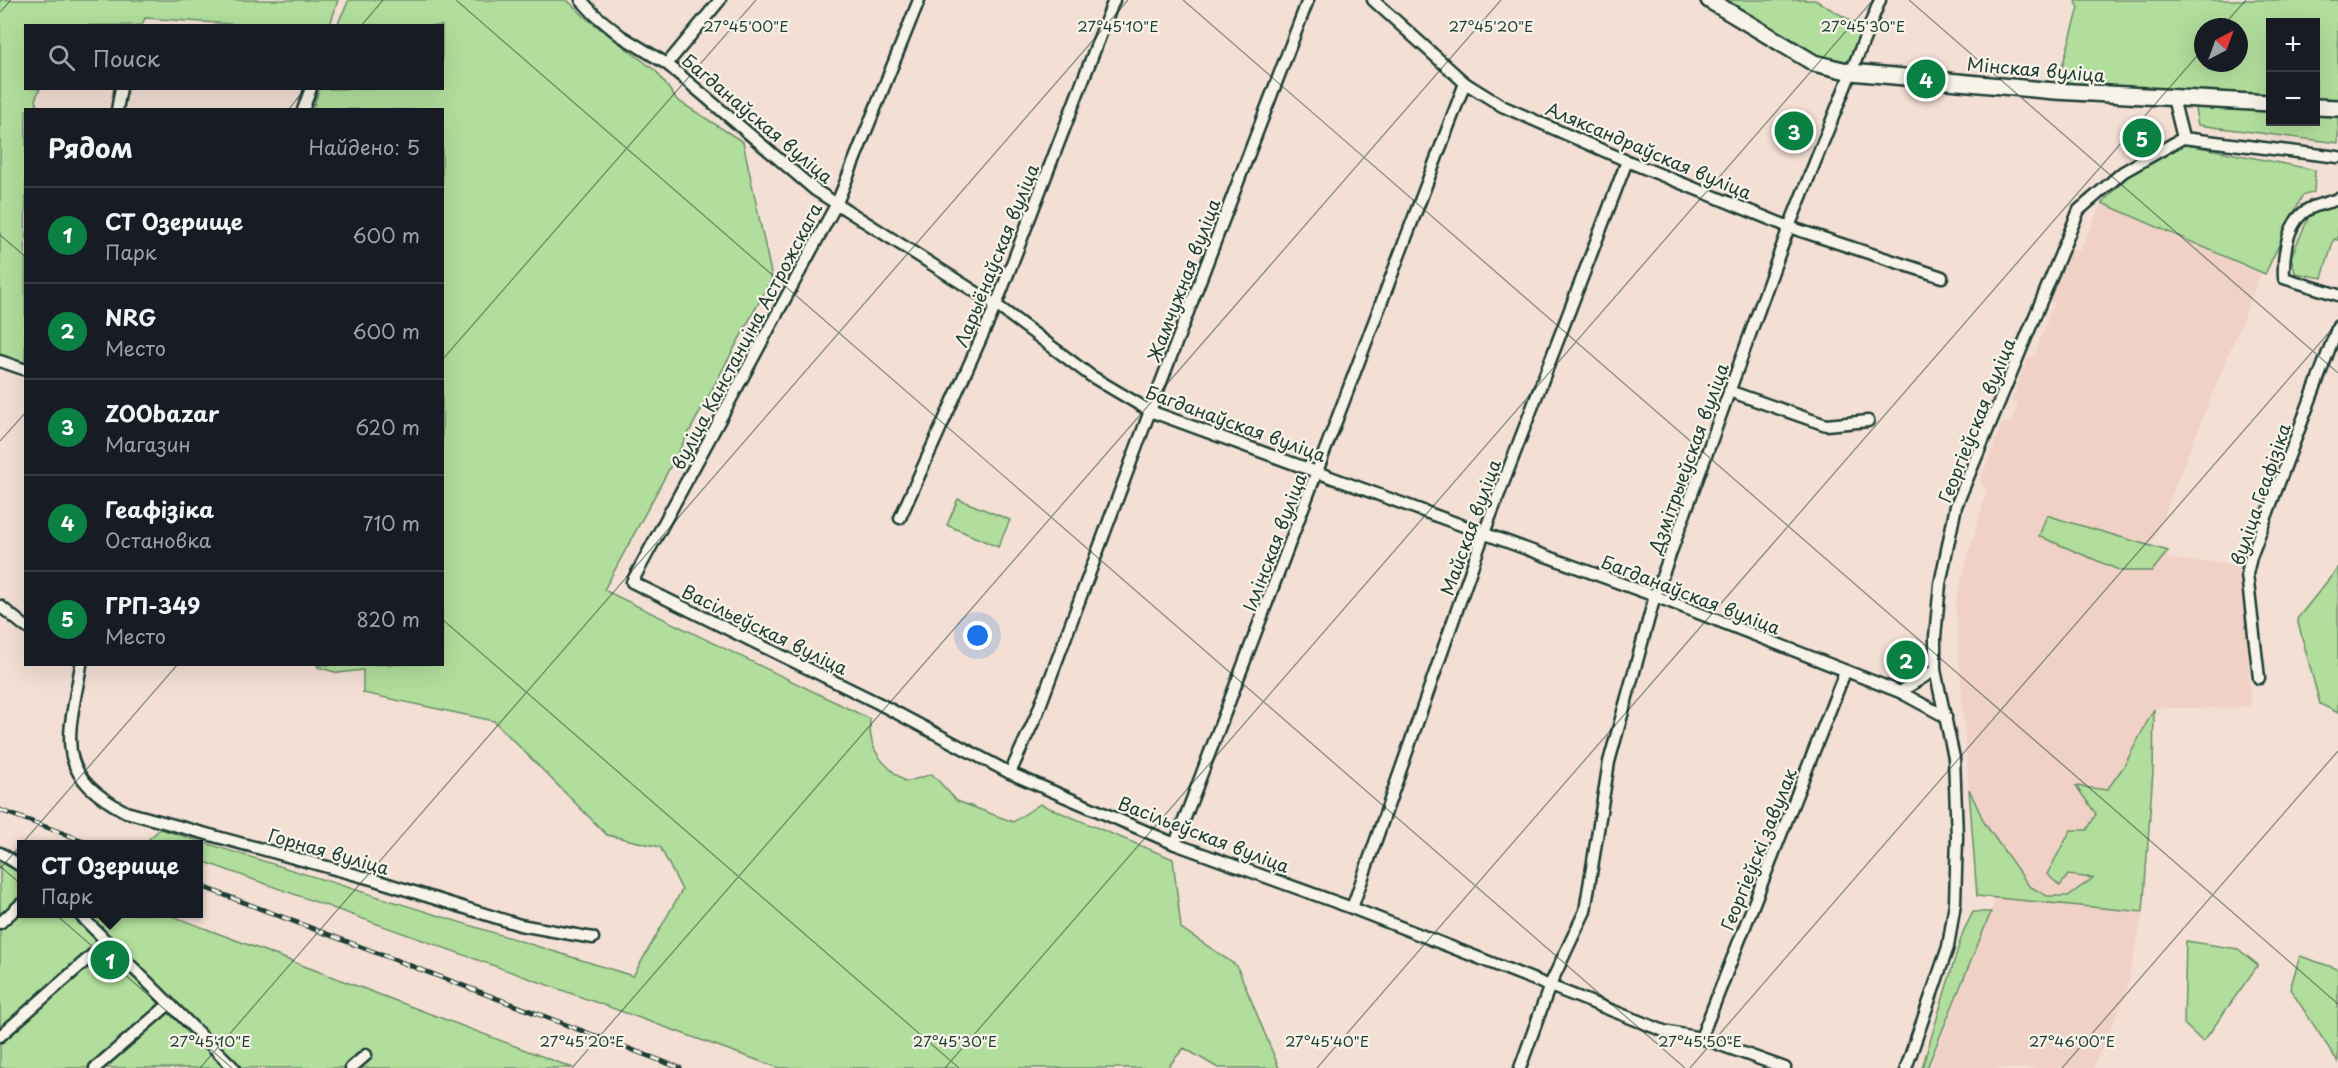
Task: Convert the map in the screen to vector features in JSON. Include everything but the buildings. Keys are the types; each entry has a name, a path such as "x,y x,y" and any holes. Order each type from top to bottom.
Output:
{"main road":[{"name":"Мінская вуліца","path":"1709,0 1814,63 1851,72 2055,92 2266,103"},
{"path":"2320,106 2338,108"}],"street":[{"name":"Багданаўская вуліца","path":"581,0 621,36 667,64 815,190 996,305 1091,376 1150,411 1655,596 1900,692 1946,717"},
{"path":"667,64 720,0"},
{"name":"вуліца Канстанціна Астрожскага","path":"632,582 837,203 919,0"},
{"name":"Ларыёнаўская вуліца","path":"900,518 996,305 1114,0"},
{"name":"Жамчужная вуліца","path":"1010,773 1037,714 1150,411 1308,0"},
{"name":"Аляксандраўская вуліца","path":"1373,0 1465,83 1502,106 1628,161 1790,227 1942,277"},
{"name":"Дзмітрыеўская вуліца","path":"1520,1068 1550,985 1585,911 1609,762 1655,596 1790,227 1880,0"},
{"name":"Іллінская вуліца","path":"1175,844 1465,83"},
{"path":"117,108 121,90"},
{"path":"304,108 310,90"},
{"path":"2173,98 2182,138 2338,157"},
{"name":"Георгіеўская вуліца","path":"1906,1068 1948,947 1955,903 1957,837 1954,758 1935,670 1937,606 1956,506 2079,210 2122,172 2182,138"},
{"name":"Майская вуліца","path":"1352,908 1484,533 1628,161"},
{"path":"2338,199 2305,211 2298,218 2283,254 2284,278 2338,295"},
{"name":"вуліца Геафізіка","path":"2259,678 2247,574 2338,326"},
{"path":"0,360 24,369"},
{"path":"1730,392 1826,425 1868,421"},
{"name":"Васільеўская вуліца","path":"632,582 867,698 1010,773 1175,844 1352,908 1664,1031 1701,1038 1785,1068"},
{"path":"0,606 24,625"},
{"name":"Горная вуліца","path":"81,666 72,719 72,764 95,794 126,812 375,880 520,925 594,938"},
{"path":"1900,692 1935,670"},
{"name":"Георгіеўскі завулак","path":"1701,1038 1845,672"},
{"path":"0,853 17,864"},
{"path":"0,923 17,908"},
{"path":"83,918 230,1067"},
{"path":"0,1036 107,942"},
{"path":"95,1068 168,1005"},
{"path":"351,1068 366,1055"}],"shaded area":[{"path":"2102,203 2261,274 2151,546 2168,551 2168,559 2243,565 2251,705 2232,708 2154,708 2153,777 2143,912 2125,997 2093,1068 1930,1068 1996,898 1977,896 1955,603 1987,490 1980,481 2003,422 2010,424 2018,404 2011,401 2029,356 2034,357 2054,303 2049,301 2069,248 2079,251"}],"green space":[{"path":"0,0 338,0 330,24 232,24 145,18 142,24 24,24 24,90 40,90 36,97 37,108 24,108 24,366 0,356"},
{"path":"349,0 567,0 586,18 656,71 677,100 743,142 772,278 604,590 870,719 871,740 878,756 906,782 932,774 957,801 1013,822 1040,804 1173,859 1181,928 1237,966 1279,1068 1218,1068 1184,1048 1167,1068 779,1068 203,861 203,842 633,976 682,890 660,847 607,835 494,721 363,693 363,670 338,673 318,666 444,666 444,108 313,108 319,90 444,90 444,24 337,24"},
{"path":"1709,0 1815,0 1867,30 1851,72 1829,68"},
{"path":"2075,0 2338,0 2338,108 2320,107 2320,18 2266,18 2266,103 2055,91 2079,8"},
{"path":"2194,103 2266,110 2266,126 2320,126 2320,113 2338,115 2338,143 2198,125"},
{"path":"2184,144 2315,170 2314,192 2302,196 2265,274 2102,203 2128,176"},
{"path":"2338,204 2338,240 2334,239 2322,278 2295,273 2291,257 2310,214"},
{"path":"958,499 1010,520 998,547 947,525"},
{"path":"2047,515 2168,551 2152,571 2121,571 2039,536"},
{"path":"2338,568 2338,713 2320,704 2297,619"},
{"path":"2154,709 2153,771 2143,912 1977,896 1969,789 1985,824 2029,886 2047,896 2068,896 2093,878 2068,875 2060,886 2047,874 2071,830 2087,830 2096,814 2076,786 2107,790 2124,766"},
{"path":"160,829 195,840 148,840"},
{"path":"0,860 17,871 17,918 178,918 573,1068 0,1068"},
{"path":"1973,912 1991,912 1927,1068 1922,1068 1963,932"},
{"path":"2186,941 2238,949 2258,965 2203,1042 2184,1024"},
{"path":"2300,956 2338,969 2338,1062 2290,989"}],"railway":[{"path":"0,810 81,840"},
{"path":"203,887 680,1068"}],"place":[{"name":"Геафізіка","path":"1926,79"},
{"name":"ZOObazar","path":"1794,131"},
{"name":"ГРП-349","path":"2142,138"},
{"name":"NRG","path":"1906,660"},
{"name":"СТ Озерище","path":"110,960"}]}
